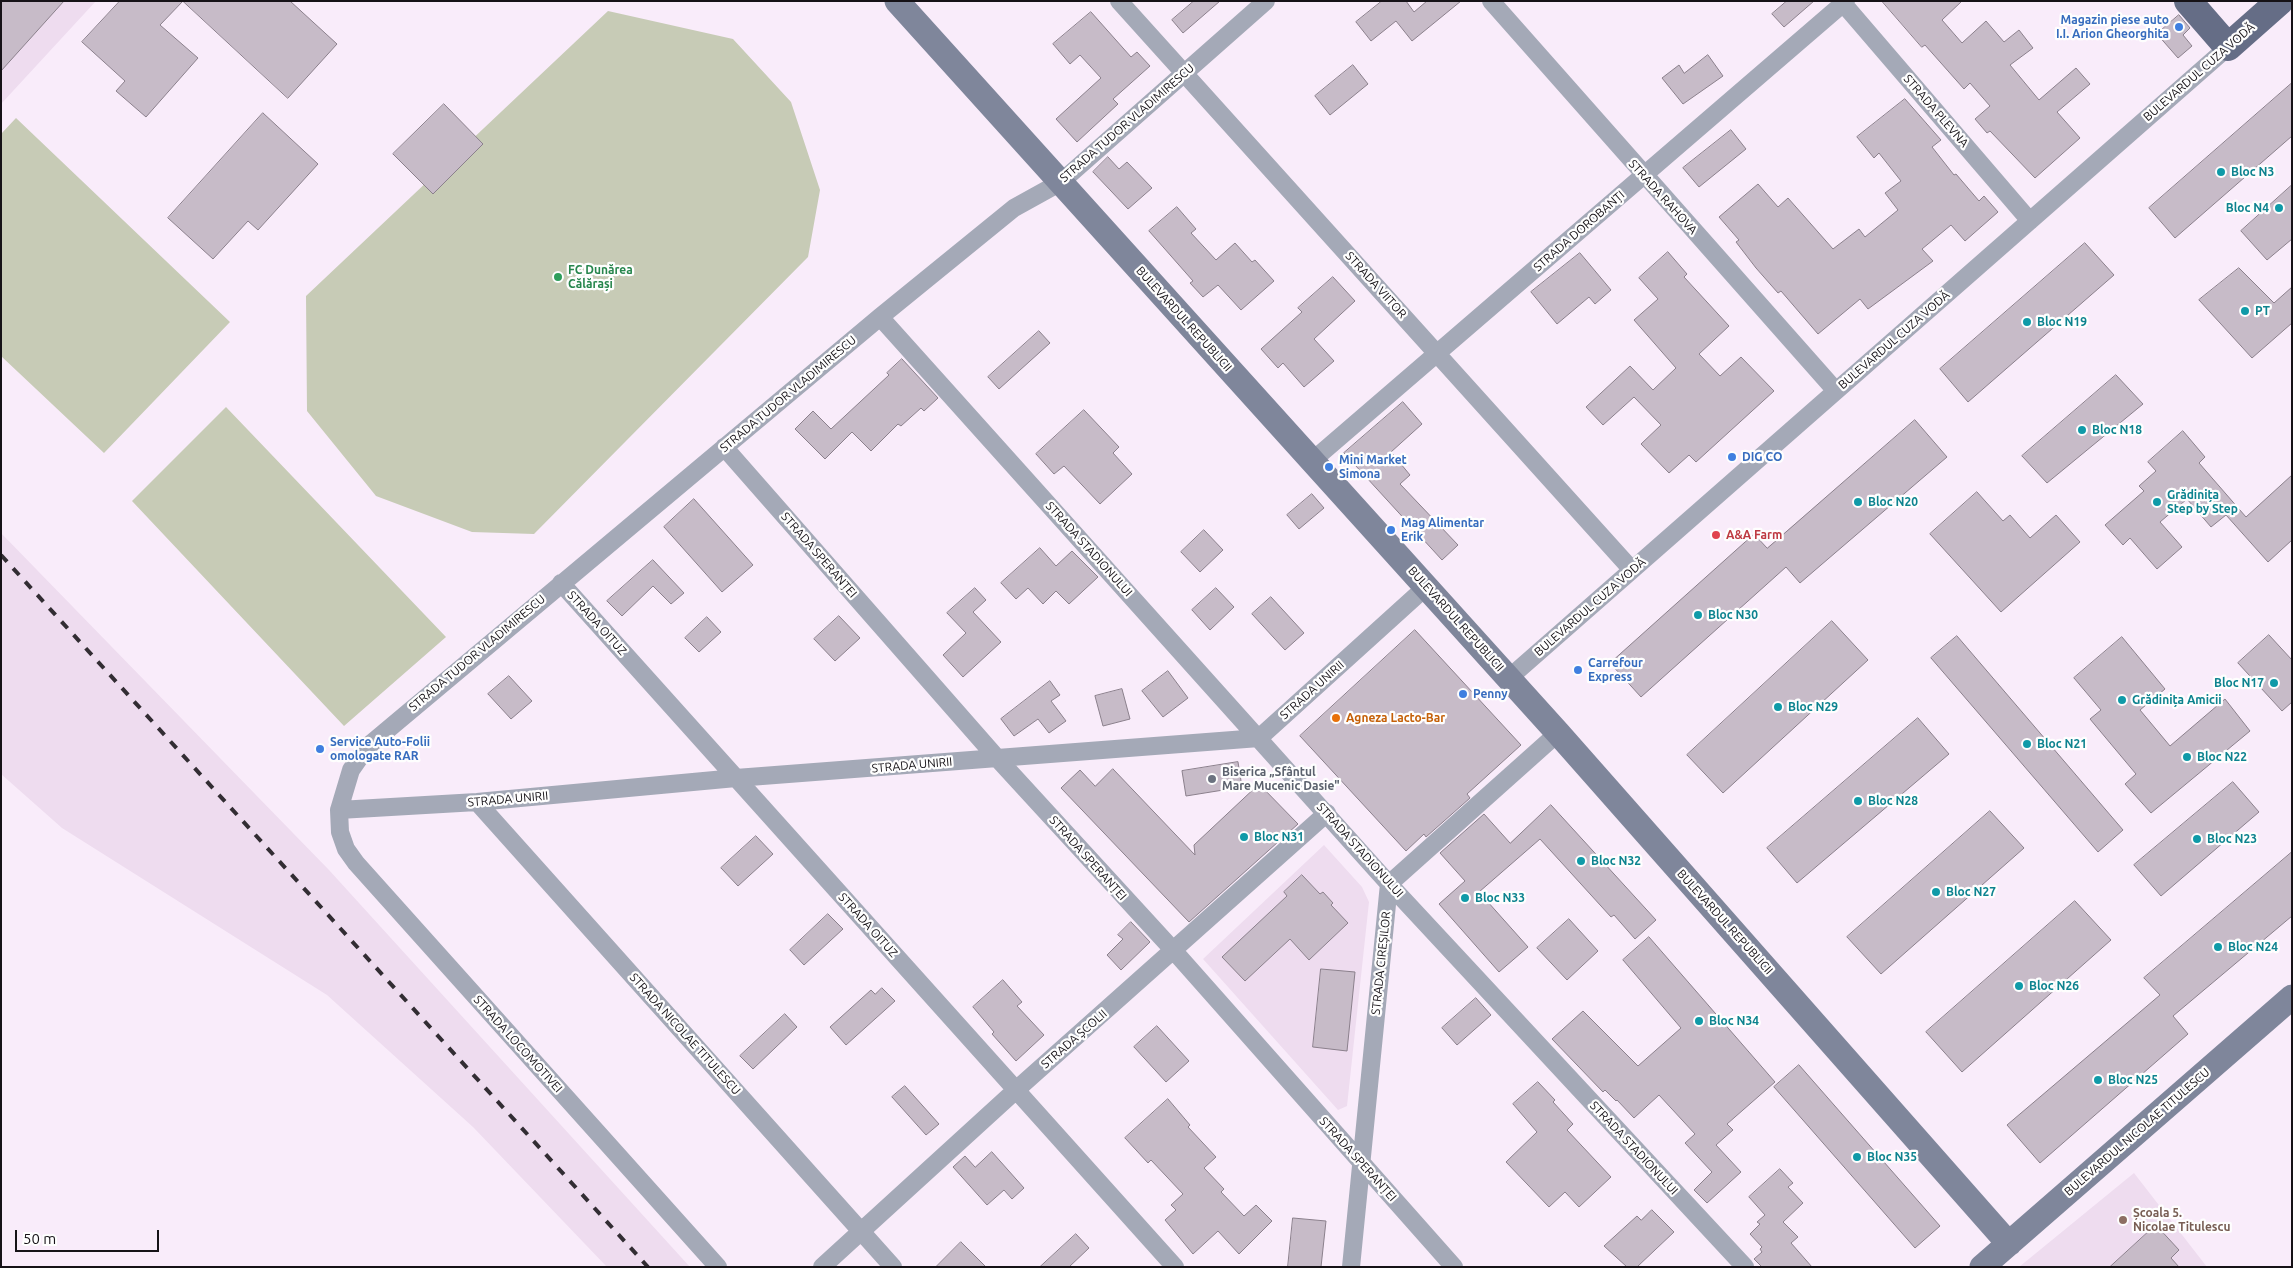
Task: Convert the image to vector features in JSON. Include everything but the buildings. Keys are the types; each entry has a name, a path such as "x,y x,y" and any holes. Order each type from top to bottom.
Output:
{"main road":[{"name":"BULEVARDUL REPUBLICII","path":"897,1 1558,732 2008,1244"},
{"path":"2188,1 2228,47"},
{"name":"BULEVARDUL CUZA VODĂ","path":"2228,47 2280,1"},
{"name":"BULEVARDUL NICOLAE TITULESCU","path":"1982,1267 2292,997"}],"street":[{"name":"STRADA VIITOR","path":"1119,1 1632,570"},
{"name":"STRADA TUDOR VLADIMIRESCU","path":"339,810 351,770 367,747 478,655 561,582 880,317 1014,208 1060,182 1266,1"},
{"name":"STRADA RAHOVA","path":"1491,1 1836,391"},
{"name":"STRADA DOROBANȚI","path":"1312,461 1844,2"},
{"name":"STRADA PLEVNA","path":"1844,2 2030,221"},
{"name":"BULEVARDUL CUZA VODĂ","path":"1509,678 2228,47"},
{"name":"STRADA STADIONULUI","path":"880,317 1389,884 1745,1267"},
{"name":"STRADA SPERANȚEI","path":"724,447 997,758 1174,951 1454,1267"},
{"name":"STRADA OITUZ","path":"561,582 1175,1267"},
{"name":"STRADA UNIRII","path":"339,810 477,802 736,778 1259,738 1427,586"},
{"path":"1389,884 1558,732"},
{"name":"STRADA NICOLAE TITULESCU","path":"477,802 893,1267"},
{"name":"STRADA LOCOMOTIVEI","path":"339,810 340,832 346,848 356,863 718,1267"},
{"name":"STRADA ȘCOLII","path":"822,1267 1016,1090 1327,814"},
{"name":"STRADA CIREȘILOR","path":"1351,1267 1389,884"}],"shaded area":[{"path":"1,1 96,1 1,104"},
{"path":"1,533 329,870 690,1267 607,1267 473,1127 327,995 62,828 1,774"},
{"path":"1324,845 1362,887 1369,902 1347,1106 1338,1110 1203,959"},
{"name":"Școala 5. Nicolae Titulescu","path":"2134,1173 2207,1267 2019,1267"}],"green space":[{"name":"FC Dunărea Călărași","path":"608,11 733,39 791,102 820,190 808,257 534,534 472,532 376,496 307,411 306,296"},
{"path":"16,118 230,322 104,453 1,356 1,134"},
{"path":"226,407 446,637 344,726 132,501"}],"railway":[{"path":"1,555 648,1267"}],"place":[{"name":"Magazin piese auto I.I. Arion Gheorghita","path":"2179,27"},
{"name":"Bloc N3","path":"2221,172"},
{"name":"Bloc N4","path":"2279,208"},
{"name":"FC Dunărea Călărași","path":"558,277"},
{"name":"PT","path":"2245,311"},
{"name":"Bloc N19","path":"2027,322"},
{"name":"Bloc N18","path":"2082,430"},
{"name":"DIG CO","path":"1732,457"},
{"name":"Mini Market Simona","path":"1329,467"},
{"name":"Bloc N20","path":"1858,502"},
{"name":"Grădinița Step by Step","path":"2157,502"},
{"name":"Mag Alimentar Erik","path":"1391,530"},
{"name":"A&A Farm","path":"1716,535"},
{"name":"Bloc N30","path":"1698,615"},
{"name":"Carrefour Express","path":"1578,670"},
{"name":"Bloc N17","path":"2274,683"},
{"name":"Penny","path":"1463,694"},
{"name":"Grădinița Amicii","path":"2122,700"},
{"name":"Bloc N29","path":"1778,707"},
{"name":"Agneza Lacto-Bar","path":"1336,718"},
{"name":"Bloc N21","path":"2027,744"},
{"name":"Service Auto-Folii omologate RAR","path":"320,749"},
{"name":"Bloc N22","path":"2187,757"},
{"name":"Biserica „Sfântul Mare Mucenic Dasie\"","path":"1212,779"},
{"name":"Bloc N28","path":"1858,801"},
{"name":"Bloc N31","path":"1244,837"},
{"name":"Bloc N23","path":"2197,839"},
{"name":"Bloc N32","path":"1581,861"},
{"name":"Bloc N27","path":"1936,892"},
{"name":"Bloc N33","path":"1465,898"},
{"name":"Bloc N24","path":"2218,947"},
{"name":"Bloc N26","path":"2019,986"},
{"name":"Bloc N34","path":"1699,1021"},
{"name":"Bloc N25","path":"2098,1080"},
{"name":"Bloc N35","path":"1857,1157"},
{"name":"Școala 5. Nicolae Titulescu","path":"2123,1220"}]}
